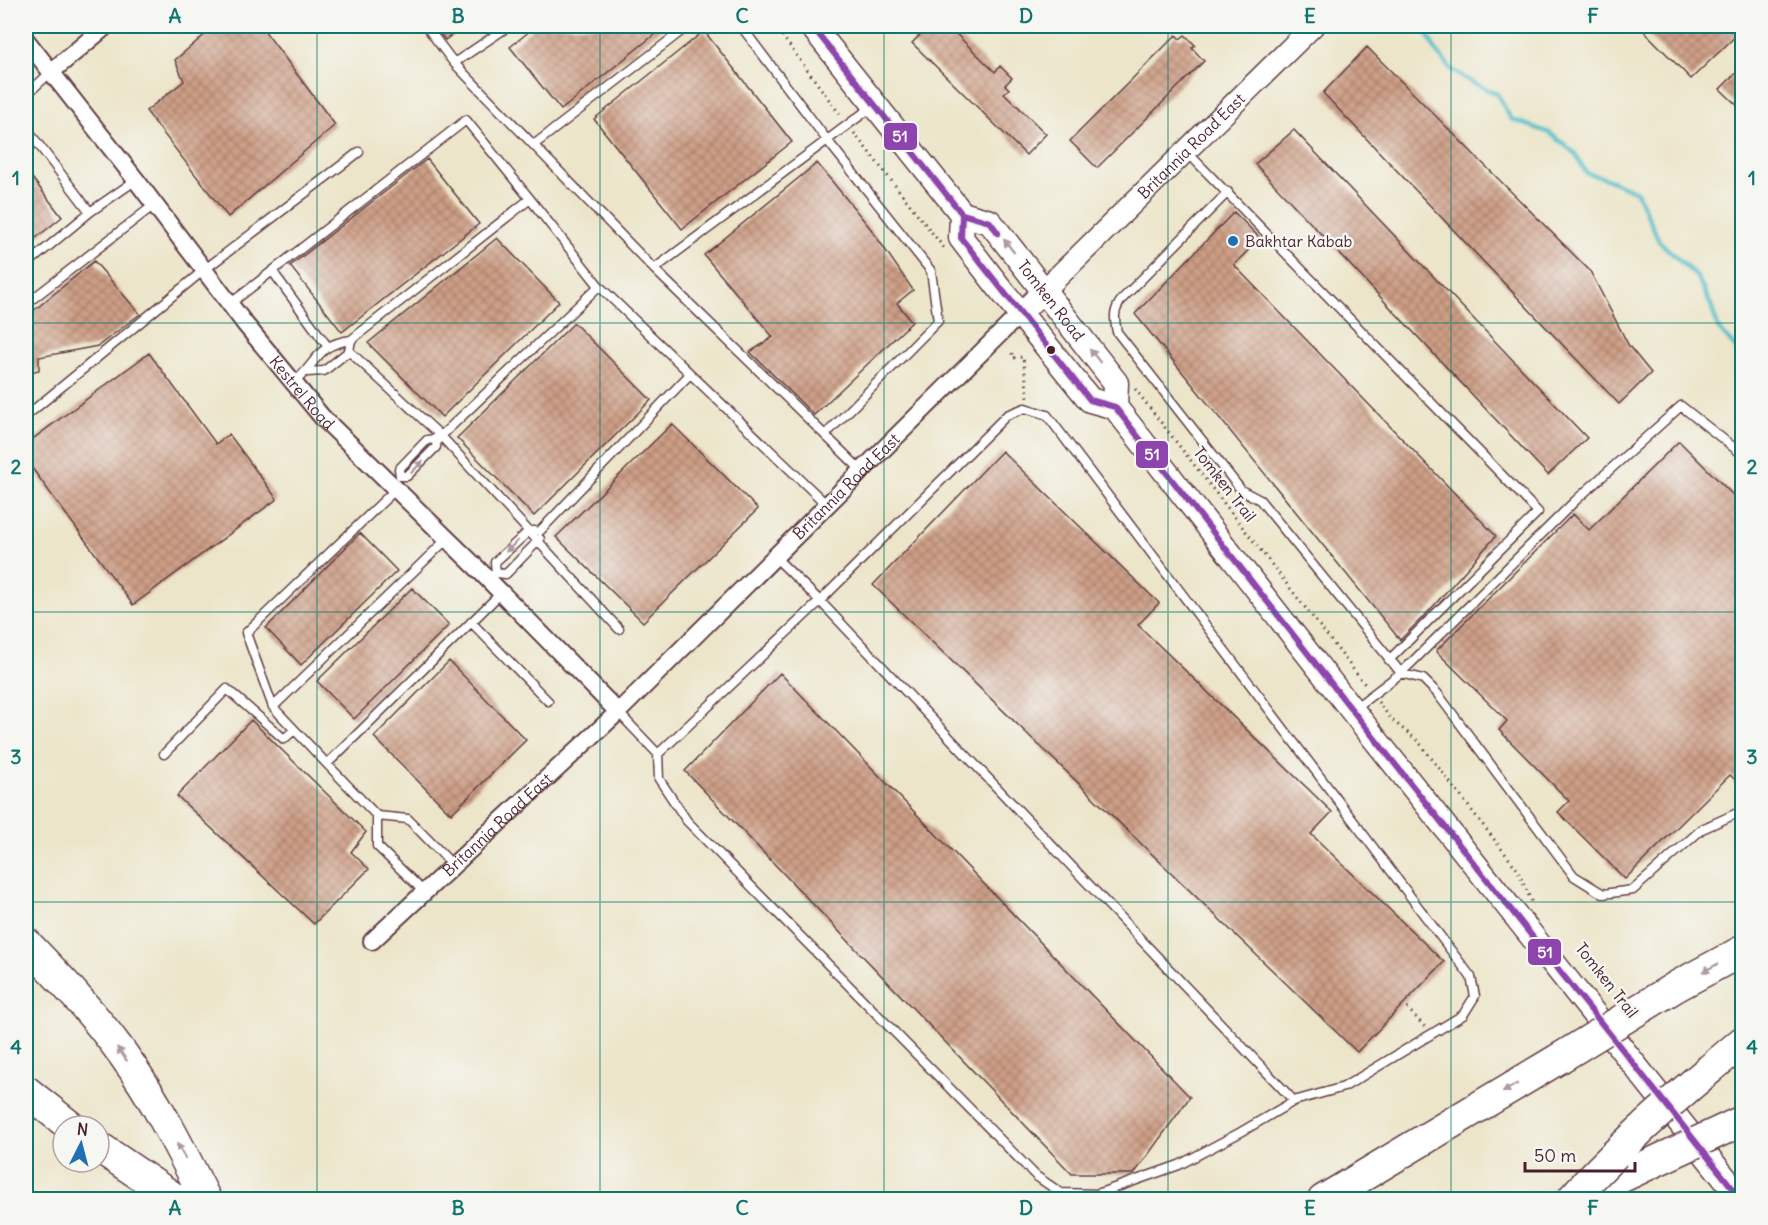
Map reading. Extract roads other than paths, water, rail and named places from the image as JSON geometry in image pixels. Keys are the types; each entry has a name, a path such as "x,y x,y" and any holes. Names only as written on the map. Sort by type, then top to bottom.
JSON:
{"highway":[{"path":"26,944 79,998 123,1054 154,1103 206,1200"},
{"path":"1323,1200 1677,986 1743,951"},
{"path":"1573,1200 1602,1166 1653,1117 1743,1042"},
{"path":"26,1091 55,1114"},
{"path":"1573,1200 1743,1121"},
{"path":"111,1155 177,1200"}],"main road":[{"path":"812,26 962,214"},
{"name":"Tomken Road","path":"962,214 990,222 1045,292 1116,383 1115,407 1090,400 1020,314 961,238 962,214"},
{"path":"1115,407 1352,710 1742,1200"}],"street":[{"path":"51,72 106,26"},
{"name":"Britannia Road East","path":"372,941 618,712 1313,26"},
{"name":"Kestrel Road","path":"26,40 230,304 300,377 322,417 395,483 447,539 492,576 501,593 618,712"}],"lane":[{"path":"426,26 454,63 654,269 862,471"},
{"path":"454,63 509,26"},
{"path":"535,144 688,26"},
{"path":"741,26 827,140 932,271 938,321 825,435"},
{"path":"26,95 51,72"},
{"path":"654,269 875,104"},
{"path":"230,304 466,120 599,286 827,505"},
{"path":"26,128 90,212"},
{"path":"1186,151 1538,512 1389,660"},
{"path":"26,416 204,270 358,152"},
{"path":"26,265 90,212 136,180"},
{"path":"1228,192 1116,307 1114,318 1117,332 1241,490 1260,500 1401,673 1423,679 1437,693 1574,876 1603,894 1634,890 1702,829 1743,811"},
{"path":"300,377 314,358 328,347 335,342 351,340 530,200"},
{"path":"26,304 154,205"},
{"path":"273,272 328,347"},
{"path":"453,865 408,819 377,816 273,707 246,633 395,483 399,469 427,440 439,437 599,286"},
{"path":"300,377 324,371 349,351 351,340"},
{"path":"349,351 439,437 619,629"},
{"path":"540,531 529,531 495,562 492,576 506,574 538,542 540,531 690,374"},
{"path":"1352,710 1401,673 1575,501 1681,406 1743,454"},
{"path":"618,712 658,754 659,780 687,821 1036,1176 1061,1193 1097,1194 1179,1165 1294,1101 1344,1087 1463,1015 1475,996 1471,977 1047,415 1025,408 1007,415 820,601 658,754"},
{"path":"273,707 447,539"},
{"path":"775,556 1294,1101"},
{"path":"327,764 501,593"},
{"path":"471,622 548,701"},
{"path":"164,754 227,689 284,739 294,730"},
{"path":"377,816 377,846 424,892"}],"waterway":[{"path":"1416,26 1427,34 1436,51 1452,70 1497,94 1511,119 1550,133 1575,153 1586,173 1637,192 1659,241 1697,277 1711,305 1718,328 1737,349 1739,363 1737,382 1742,382"}],"place":[{"name":"Bakhtar Kabab","path":"1233,241"}]}
